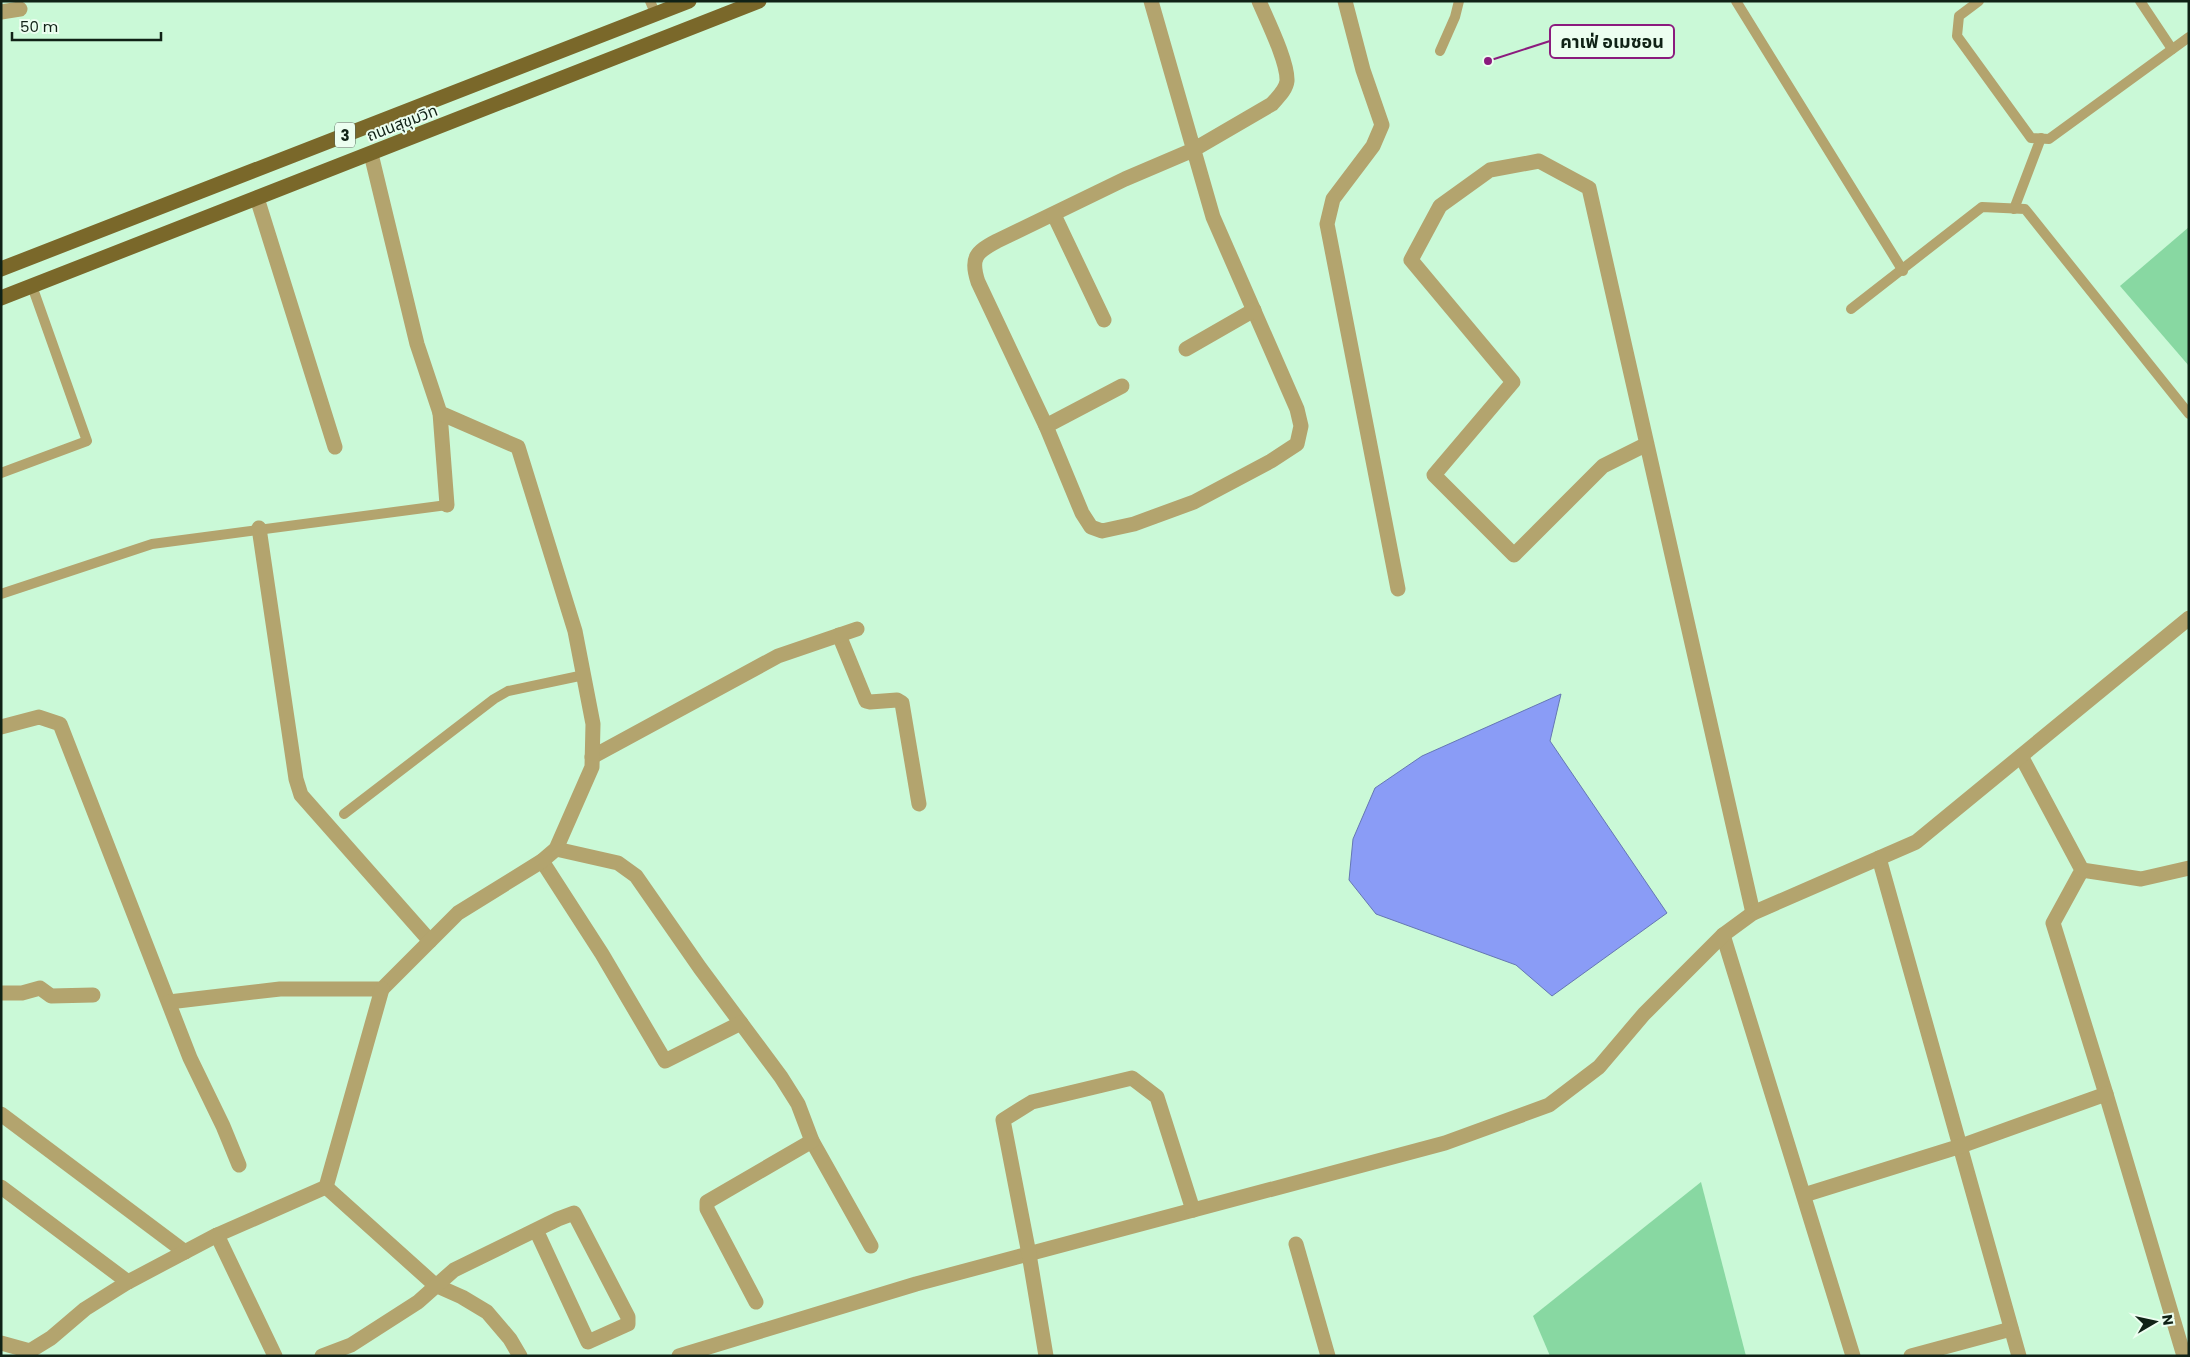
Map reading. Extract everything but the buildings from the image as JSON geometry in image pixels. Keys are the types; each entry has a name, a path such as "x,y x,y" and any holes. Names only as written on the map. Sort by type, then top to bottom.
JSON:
{"main road":[{"name":"ถนนสุขุมวิท","path":"1,269 254,170 653,8 689,1"},
{"name":"ถนนสุขุมวิท","path":"1,298 759,1"},
{"path":"254,170 260,197"}],"street":[{"path":"1151,1 1193,150 1212,217 1297,409 1301,426 1297,444 1271,461 1194,502 1134,524 1102,531 1092,527 1082,513 1046,426 978,282 974,262 983,248 1125,179 1193,150 1272,104 1282,94 1287,81 1284,64 1259,1"},
{"path":"1345,1 1363,70 1382,125 1373,146 1332,199 1327,224 1398,589"},
{"path":"1,12 20,10"},
{"path":"371,154 417,344 440,413 448,505"},
{"path":"1647,444 1603,466 1514,555 1434,475 1513,382 1410,260 1440,206 1490,170 1539,161 1588,188 1647,444 1753,913"},
{"path":"260,197 335,447"},
{"path":"1054,215 1104,320"},
{"path":"1186,349 1254,310"},
{"path":"1046,426 1122,386"},
{"path":"326,1187 382,989 458,913 542,861 556,849 592,768 593,724 575,631 518,447 440,413"},
{"path":"259,528 296,779 301,795 430,941"},
{"path":"679,1356 916,1284 1445,1144 1549,1105 1599,1067 1644,1014 1723,935 1753,913 1916,842 2189,618"},
{"path":"592,757 778,656 857,629"},
{"path":"839,635 866,701 897,700 902,703 919,804"},
{"path":"1,728 39,717 60,724 190,1058 239,1165"},
{"path":"2020,756 2082,870"},
{"path":"556,849 618,863 636,876 700,968 781,1076 798,1104 812,1141 871,1246"},
{"path":"1879,858 2019,1356"},
{"path":"542,861 602,954 665,1061 741,1024"},
{"path":"2082,870 2141,879 2189,868"},
{"path":"2082,870 2052,923 2106,1094 2184,1356"},
{"path":"1723,935 1853,1356"},
{"path":"1,993 22,993 40,988 51,996 92,995"},
{"path":"169,1002 280,989 382,989"},
{"path":"1046,1356 1029,1254 1003,1120 1032,1102 1132,1078 1156,1097 1193,1210"},
{"path":"1804,1195 1961,1146 2106,1094"},
{"path":"1,1114 185,1252"},
{"path":"756,1302 707,1209 707,1202 812,1141"},
{"path":"1,1187 128,1282"},
{"path":"1,1343 30,1351 51,1338 85,1309 128,1282 217,1235 326,1187"},
{"path":"326,1187 435,1285 462,1297 487,1312 510,1339 520,1356"},
{"path":"322,1356 351,1345 418,1302 454,1270 536,1230 569,1214 574,1213 628,1317 628,1324 588,1342 536,1230"},
{"path":"217,1235 275,1356"},
{"path":"1296,1244 1328,1356"},
{"path":"1911,1356 2011,1329"}],"lane":[{"path":"1440,51 1455,16 1459,1"},
{"path":"1736,1 1903,271"},
{"path":"1979,1 1958,16 1957,36 2031,138 2049,139 2189,37"},
{"path":"2140,1 2172,49"},
{"path":"2014,209 2041,138"},
{"path":"1851,309 1903,271 1982,207 2025,209 2189,414"},
{"path":"1,473 87,441 32,286"},
{"path":"1,594 152,544 259,528 448,505"},
{"path":"344,814 508,691 584,675"}],"green space":[{"path":"2189,227 2189,366 2120,286"},
{"path":"1701,1182 1746,1356 1550,1356 1533,1316"}],"water":[{"path":"1561,694 1550,741 1667,913 1552,996 1516,965 1376,914 1349,880 1353,839 1375,788 1422,756"}],"place":[{"name":"คาเฟ่ อเมซอน","path":"1488,61"}]}
